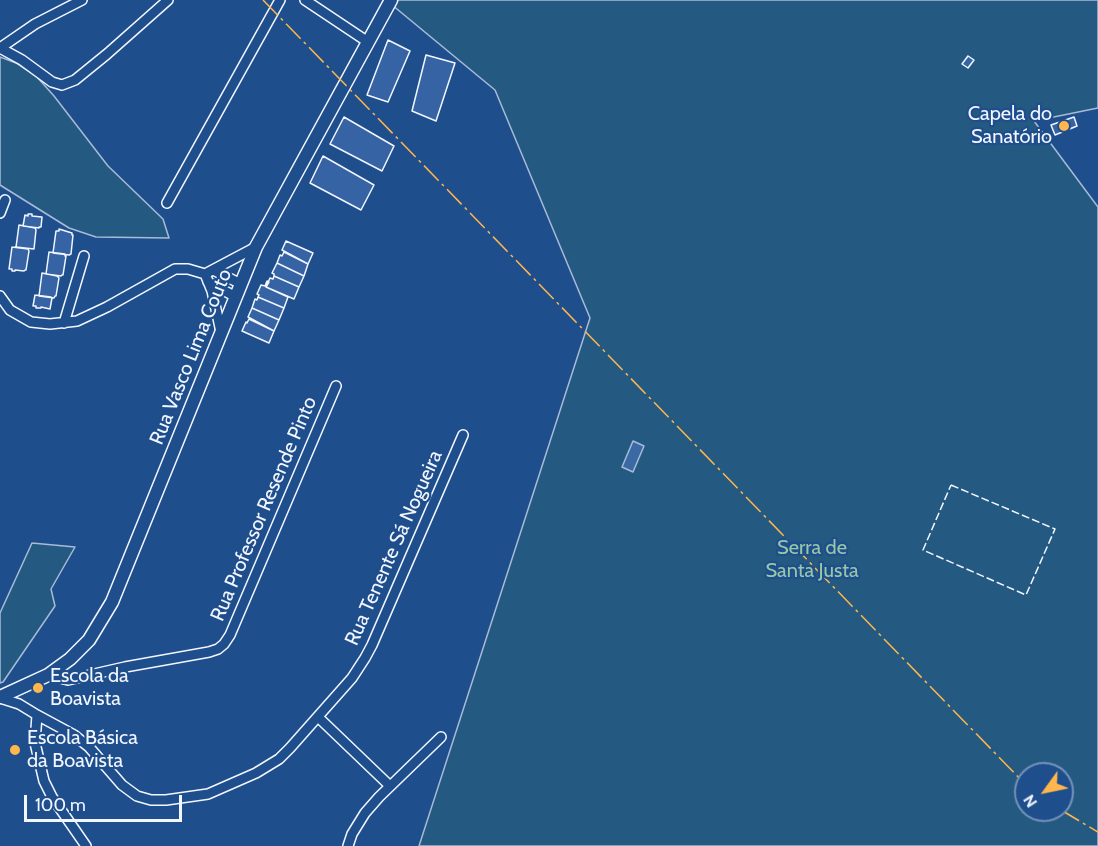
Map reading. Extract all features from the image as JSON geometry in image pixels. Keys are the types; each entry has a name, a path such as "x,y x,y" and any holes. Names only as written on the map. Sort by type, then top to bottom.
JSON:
{"street":[{"path":"82,0 35,24 0,48 22,60 52,82 62,85 75,80 168,0"},
{"path":"167,203 280,0"},
{"path":"305,0 368,42"},
{"name":"Rua Vasco Lima Couto","path":"0,698 48,675 70,659 90,640 112,602 256,247 391,0"},
{"path":"0,213 5,200"},
{"path":"208,275 256,247"},
{"path":"64,323 84,256"},
{"path":"0,296 10,310 31,322 50,324 77,321 175,269 188,268 241,284"},
{"path":"208,275 236,297"},
{"path":"208,275 221,333"},
{"name":"Rua Professor Resende Pinto","path":"48,675 68,680 83,675 209,652 224,644 230,635 336,386"},
{"name":"Rua Tenente Sá Nogueira","path":"0,698 19,704 74,735 89,747 122,785 137,796 151,800 166,800 208,794 256,773 279,759 352,678 372,645 463,435"},
{"path":"70,659 76,672 83,675"},
{"path":"37,715 35,743 44,781 52,797 86,846"},
{"path":"318,717 390,786"},
{"path":"348,846 352,834 365,813 441,737"}],"green space":[{"name":"Serra de Santa Justa","path":"386,0 1098,0 1098,108 1034,121 1098,207 1098,846 419,846 590,318 495,90"},
{"path":"0,57 16,63 37,77 108,166 163,219 169,238 96,237 69,228 0,185"},
{"path":"32,543 75,547 51,589 55,606 3,682 0,683 0,613"}],"shaded area":[{"path":"633,441 644,446 633,472 622,467"}],"building":[{"path":"388,40 410,51 388,102 367,95"},
{"path":"426,55 455,63 436,121 412,111"},
{"path":"968,56 974,60 968,68 962,64"},
{"path":"344,117 394,146 382,171 330,144"},
{"name":"Capela do Sanatório","path":"1074,117 1077,126 1055,135 1051,125"},
{"path":"323,156 374,185 361,210 310,183"},
{"path":"28,214 42,217 41,227 23,226 25,215 28,216"},
{"path":"19,225 35,228 34,249 16,247"},
{"path":"59,229 73,235 69,255 53,253 56,231"},
{"path":"286,241 313,253 308,264 282,250"},
{"path":"12,247 28,249 26,270 12,271 9,269"},
{"path":"49,252 65,254 63,275 46,274"},
{"path":"284,252 308,264 304,276 277,263"},
{"path":"277,263 304,276 299,287 274,276 272,273"},
{"path":"42,273 59,278 54,298 39,296"},
{"path":"274,276 299,287 294,299 266,287 270,278 273,279"},
{"path":"267,281 269,282 266,287 288,297 284,308 258,297 261,285 265,286"},
{"path":"35,295 51,297 50,309 33,306"},
{"path":"258,297 284,308 279,320 252,308"},
{"path":"252,308 279,320 274,331 248,317"},
{"path":"249,319 274,331 269,343 242,331"}],"fence":[{"path":"951,485 1055,529 1026,595 923,550 951,485"}],"power":[{"path":"263,0 1014,773"},
{"path":"1074,818 1098,832"}],"place":[{"name":"Capela do Sanatório","path":"1064,126"},
{"name":"Escola da Boavista","path":"38,688"},
{"name":"Escola Básica da Boavista","path":"15,750"}]}
